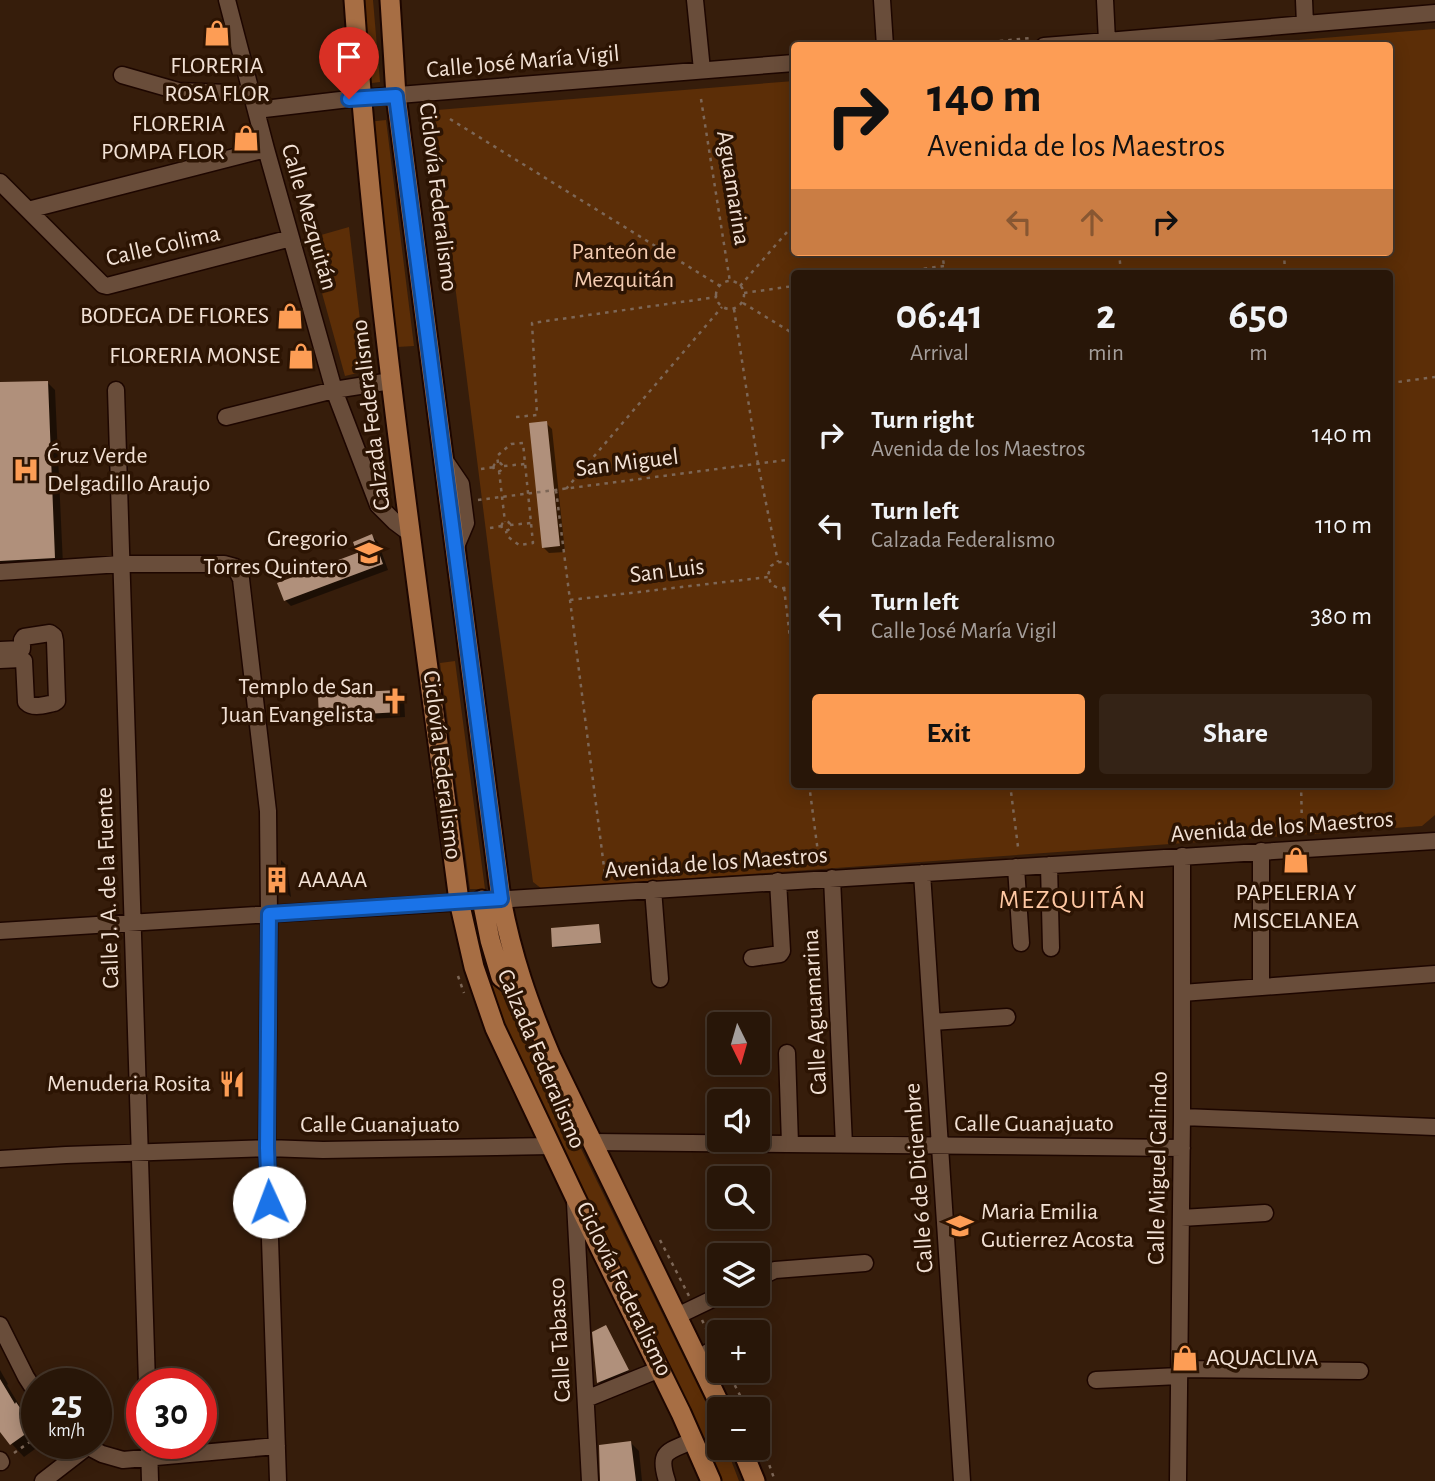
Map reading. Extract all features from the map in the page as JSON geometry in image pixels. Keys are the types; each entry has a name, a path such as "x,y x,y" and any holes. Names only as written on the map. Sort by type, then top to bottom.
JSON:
{"main road":[{"name":"Calzada Federalismo","path":"354,0 361,98 391,381 459,901 474,967 495,1028 694,1440 711,1481"},
{"name":"Calzada Federalismo","path":"390,0 396,96 455,548 491,899 509,940 526,996 551,1057 592,1142 686,1312 699,1361 716,1397"},
{"path":"746,1460 755,1481"}],"street":[{"name":"Calle Mezquitán","path":"227,0 334,390 378,505 411,534"},
{"path":"695,0 702,70"},
{"path":"882,0 885,42"},
{"path":"1105,0 1107,41"},
{"path":"1304,0 1305,24"},
{"path":"1094,42 1435,13"},
{"name":"Calle José María Vigil","path":"122,75 178,91 254,102 396,96 791,62"},
{"path":"28,210 266,149"},
{"name":"Calle Colima","path":"0,182 99,282 107,286 291,238"},
{"path":"226,417 334,390 391,381"},
{"name":"Calle J. A. de la Fuente","path":"116,390 147,1368"},
{"path":"444,459 461,484 466,523 455,548"},
{"path":"0,572 121,564 224,564 235,567 241,579 268,811 267,1148 278,1481"},
{"path":"0,650 22,649 24,637 50,633 54,636 57,701 43,705 28,704 24,661 0,660"},
{"name":"Avenida de los Maestros","path":"0,931 1435,841"},
{"path":"1261,851 1261,987"},
{"name":"Calle Miguel Galindo","path":"1178,1481 1182,856"},
{"path":"1049,864 1051,948"},
{"path":"1016,867 1021,943"},
{"name":"Calle 6 de Diciembre","path":"922,873 962,1481"},
{"name":"Calle Aguamarina","path":"832,878 844,1145"},
{"path":"752,958 780,954 782,951 778,881"},
{"path":"653,889 660,979"},
{"path":"1182,993 1435,974"},
{"path":"932,1022 1007,1017"},
{"path":"787,1053 790,1144"},
{"path":"1182,1116 1435,1127"},
{"name":"Calle Guanajuato","path":"592,1142 1182,1148"},
{"name":"Calle Guanajuato","path":"0,1159 267,1148 323,1150 551,1146"},
{"name":"Calle Tabasco","path":"575,1197 590,1481"},
{"path":"1181,1218 1265,1213"},
{"path":"770,1272 865,1263"},
{"path":"686,1312 707,1302"},
{"path":"0,1325 22,1368"},
{"path":"699,1361 707,1356"},
{"path":"586,1399 660,1369"},
{"path":"1096,1380 1179,1373 1360,1371"},
{"path":"667,1481 662,1465 663,1458 667,1452 694,1440"},
{"path":"217,1448 276,1446"},
{"path":"43,1481 69,1459"},
{"path":"149,1459 150,1481"}],"path":[{"name":"Aguamarina","path":"701,99 730,282"},
{"path":"450,119 720,286"},
{"path":"740,286 791,227"},
{"path":"943,256 944,270"},
{"path":"913,270 944,266"},
{"path":"730,282 737,283 744,293 742,302 734,309 722,307 717,297 720,286 730,282"},
{"path":"744,293 791,286"},
{"path":"516,417 537,415 532,323 717,297"},
{"path":"742,302 791,332"},
{"path":"565,489 722,307"},
{"path":"734,309 758,464 778,562"},
{"path":"1393,383 1435,377"},
{"path":"502,526 507,536 519,545 533,543 523,443 511,444 497,456 498,463 502,466 525,464"},
{"name":"San Miguel","path":"463,502 791,459"},
{"path":"481,469 494,467 494,464 498,463"},
{"path":"490,528 502,526 505,522 499,471 502,466"},
{"path":"494,467 499,471"},
{"path":"556,490 605,875"},
{"path":"505,522 510,525 531,523"},
{"path":"506,531 510,525"},
{"path":"791,565 778,562 771,566 768,577 775,587 784,588 791,584"},
{"name":"San Luis","path":"570,600 768,577"},
{"path":"784,588 791,646"},
{"path":"810,788 819,860"},
{"path":"1011,788 1018,847"},
{"path":"1301,788 1302,827"},
{"path":"457,969 464,993"},
{"path":"657,1234 686,1312 707,1336"},
{"path":"1,1461 21,1448"},
{"path":"768,1460 775,1481"}],"green space":[{"path":"357,0 373,0 380,82 364,84"},
{"name":"Panteón de Mezquitán","path":"1435,29 1435,815 1422,826 542,889 533,882 493,587 434,118 437,110 791,81 791,256 1393,256 1393,42 1273,42"},
{"path":"386,120 414,346 397,347 367,122"},
{"path":"349,227 366,371 345,376 307,239"},
{"path":"455,661 485,889 470,889 440,663"},
{"path":"484,927 496,976 707,1405 707,1447 506,1031 488,980 475,928"},
{"path":"713,1460 731,1460 739,1481 720,1481"}],"building":[{"name":"Ćruz Verde Delgadillo Araujo","path":"48,381 55,558 0,561 0,382"},
{"path":"547,421 560,546 542,548 529,423"},
{"path":"372,534 383,564 284,601 277,583 357,553 353,542"},
{"path":"399,690 400,712 330,716 330,720 319,721 318,694"},
{"path":"599,924 601,943 552,947 551,928"},
{"path":"606,1325 629,1370 597,1383 592,1332"},
{"path":"0,1379 21,1409 21,1437 10,1445 0,1432"},
{"path":"631,1441 636,1481 600,1481 599,1445"}],"place":[{"name":"FLORERIA ROSA FLOR","path":"217,33"},
{"name":"FLORERIA POMPA FLOR","path":"246,138"},
{"name":"BODEGA DE FLORES","path":"290,316"},
{"name":"FLORERIA MONSE","path":"301,356"},
{"name":"Ćruz Verde Delgadillo Araujo","path":"26,470"},
{"name":"Gregorio Torres Quintero","path":"369,553"},
{"name":"Templo de San Juan Evangelista","path":"395,701"},
{"name":"PAPELERIA Y MISCELANEA","path":"1296,860"},
{"name":"AAAAA","path":"277,880"},
{"name":"Menuderia Rosita","path":"232,1084"},
{"name":"Maria Emilia Gutierrez Acosta","path":"960,1226"},
{"name":"AQUACLIVA","path":"1185,1358"}],"district":[{"name":"MEZQUITÁN","path":"1073,900"}],"route":[{"path":"269,1202 269,914 501,899 396,96 349,99"}]}
